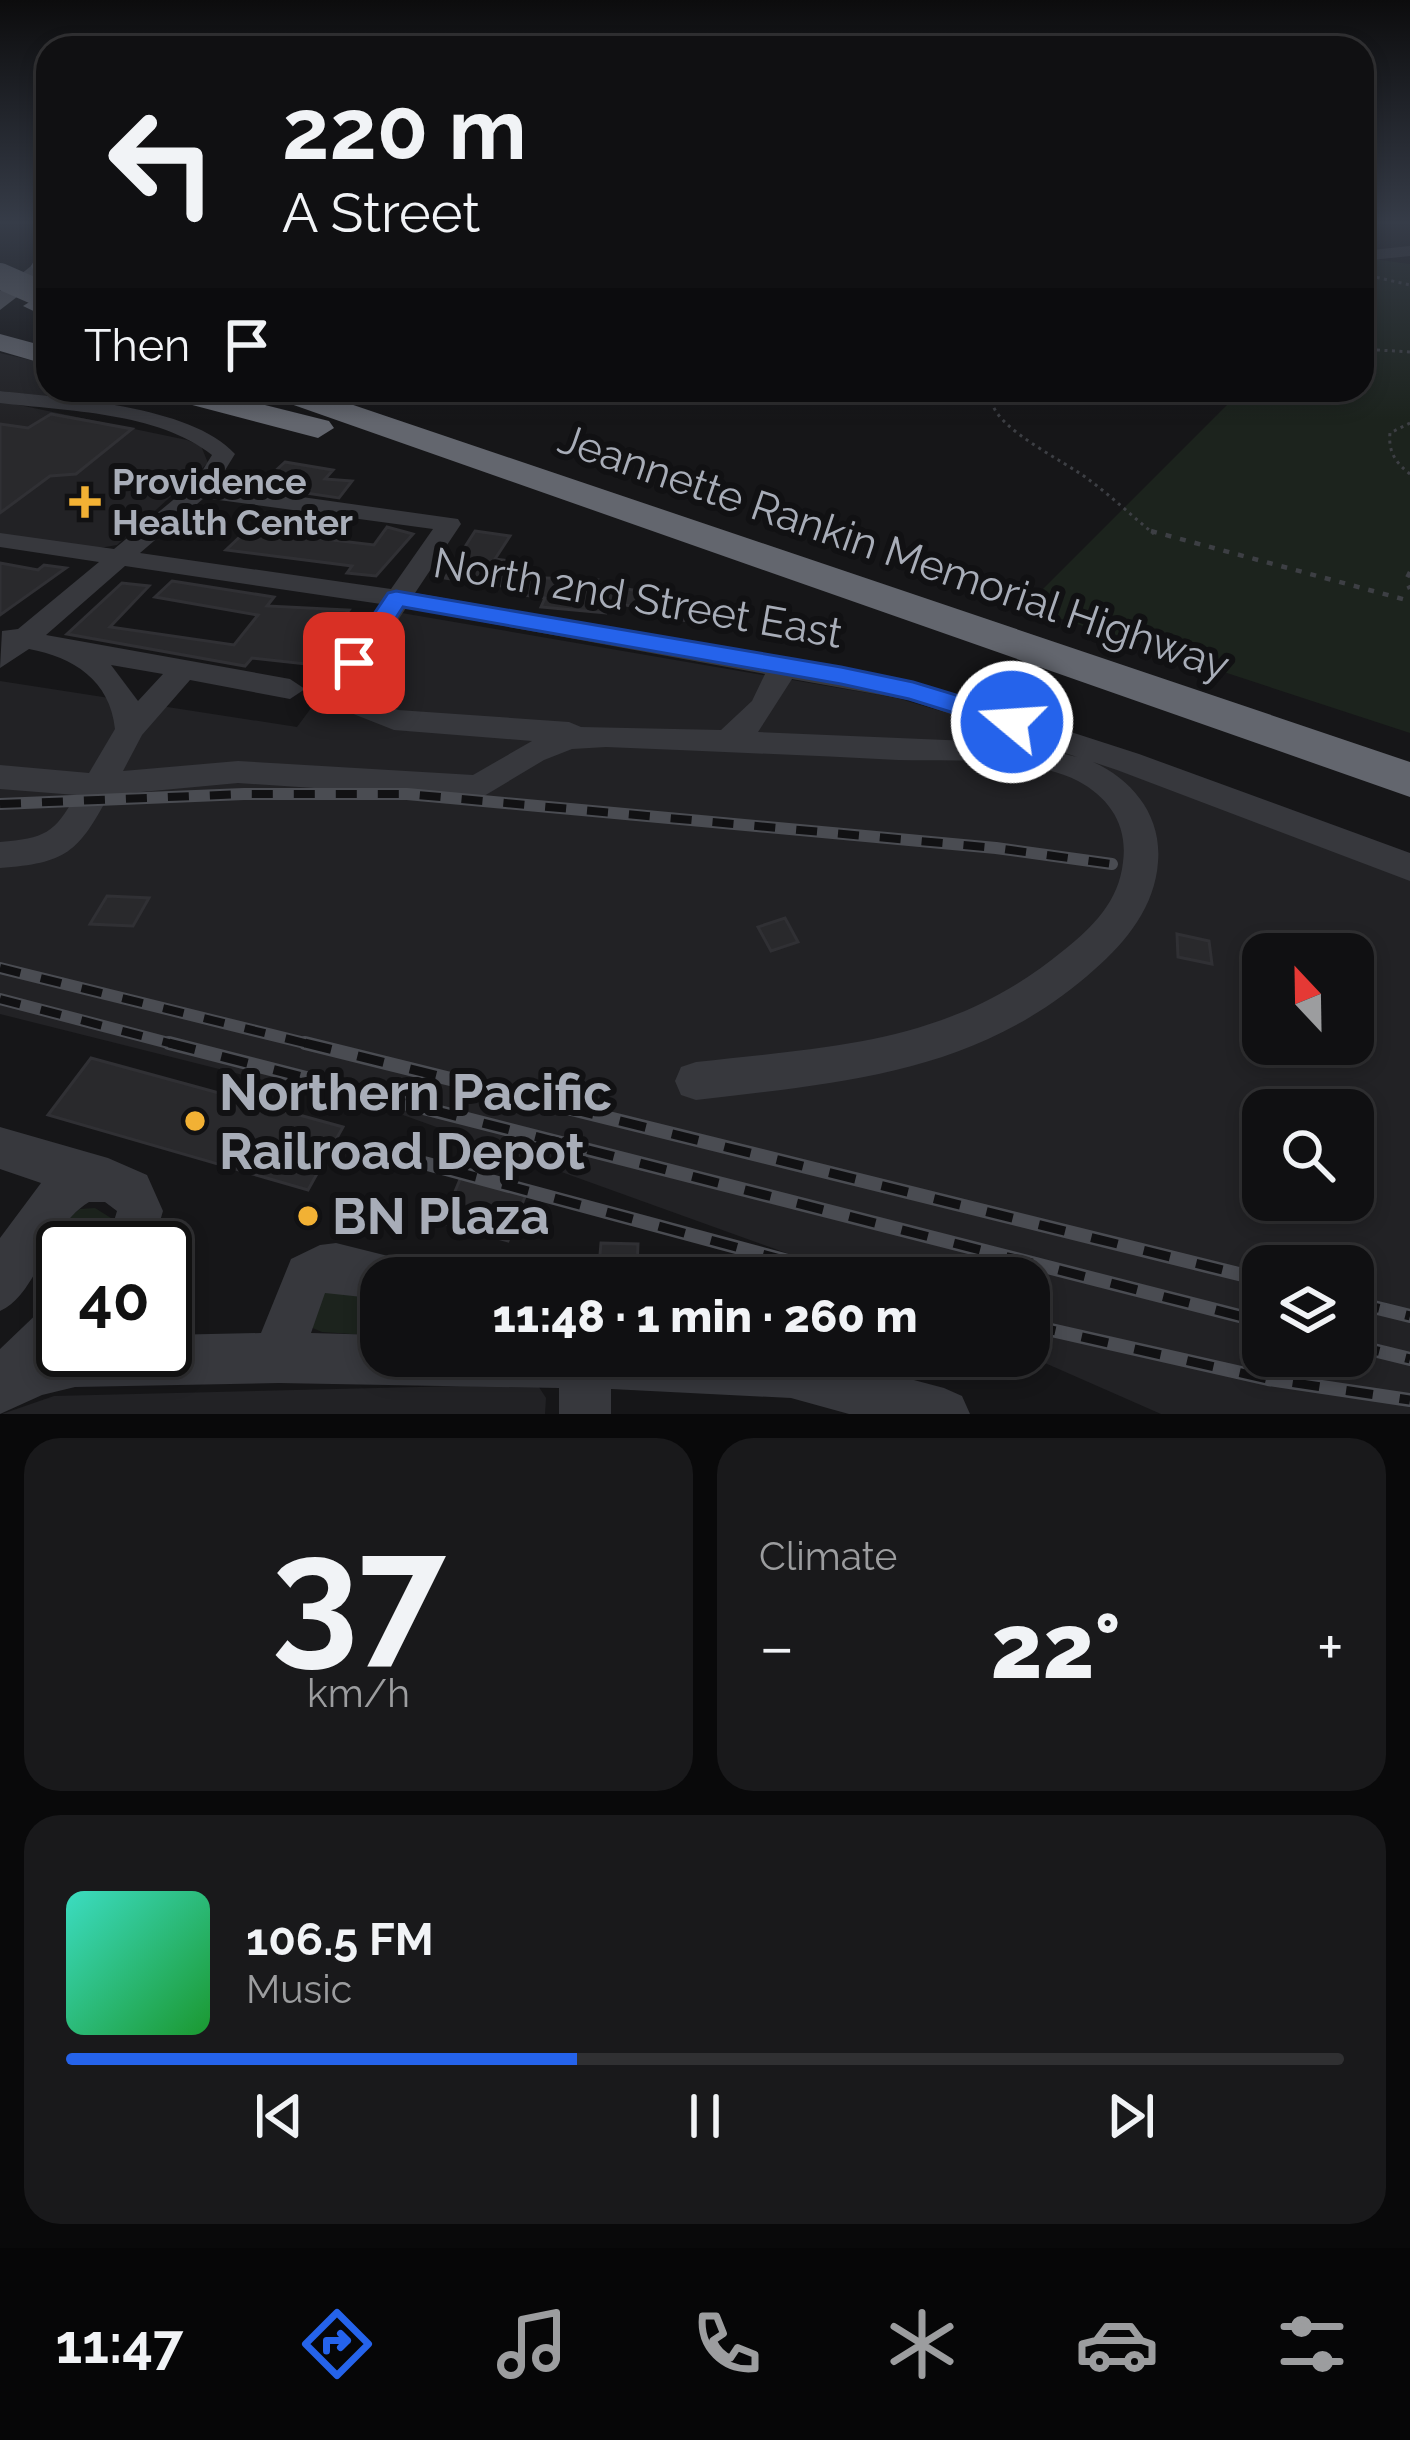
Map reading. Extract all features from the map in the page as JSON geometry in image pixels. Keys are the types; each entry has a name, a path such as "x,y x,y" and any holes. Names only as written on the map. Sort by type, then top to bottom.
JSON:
{"highway":[{"path":"2,291 36,302"},
{"path":"0,343 36,353"},
{"path":"216,402 452,462 782,564"},
{"name":"Jeannette Rankin Memorial Highway","path":"314,402 1410,781"},
{"name":"Jeannette Rankin Memorial Highway","path":"351,402 1410,760"},
{"path":"386,402 554,472"}],"street":[{"path":"3,399 118,414 216,445 224,454 199,490 7,645"},
{"path":"199,490 449,524 333,695 394,720 606,736 1017,754 1070,765 1106,782 1136,814 1144,837 1136,882 1119,921 1008,1012 925,1045 696,1082"},
{"name":"North 2nd Street East","path":"0,540 396,598 782,666 974,708 1410,867"},
{"path":"7,645 69,650 290,689"},
{"path":"69,650 112,682 128,704 130,729"},
{"path":"729,740 758,718 774,693 782,666"},
{"path":"0,855 40,852 81,825 95,785 130,729 182,671"},
{"path":"0,777 95,785 238,772 479,787 533,752 568,739 606,736"},
{"path":"0,1148 125,1186 138,1203 137,1221"},
{"path":"0,1148 28,1165 34,1178 28,1231"},
{"path":"0,1287 28,1231 60,1196 101,1180"},
{"path":"279,1358 299,1290 310,1274 339,1264 360,1270"},
{"path":"0,1388 36,1350"},
{"path":"192,1355 360,1358"},
{"path":"0,1388 36,1371"},
{"path":"585,1414 586,1377"},
{"path":"806,1377 944,1414"}],"path":[{"path":"1374,350 1410,352"},
{"path":"990,402 995,413 1089,480 1155,535 1410,601"},
{"path":"1410,423 1390,433 1388,443 1390,453 1410,474"},
{"path":"1410,572 1406,580 1410,589"}],"shaded area":[{"path":"1374,288 1410,288 1410,733 1025,607 1230,402 1374,402"},
{"path":"0,353 36,361 36,396 0,391"},
{"name":"Providence Health Center","path":"0,401 187,440 201,446 208,463 117,545 94,549 0,534"},
{"path":"384,610 897,698 1035,739 1410,878 1410,1414 1161,1414 1050,1365 1050,1257 798,1257 403,1115 0,1014 0,681 297,727"},
{"path":"95,1208 111,1221 63,1221 80,1209"},
{"path":"312,1292 360,1293 360,1335 322,1332 308,1326"},
{"path":"537,1384 546,1398 545,1414 2,1414 54,1396"}],"building":[{"path":"51,414 132,429 76,474 50,476 0,513 0,424 28,428"},
{"path":"285,462 333,470 325,479 352,481 339,498 259,486"},
{"path":"387,527 413,534 376,576 347,573 352,566 226,550 247,530 374,545"},
{"path":"475,531 510,536 495,559 524,563 508,587 445,578"},
{"path":"0,563 38,570 44,565 66,568 0,615"},
{"path":"520,577 597,580 595,583 707,604 699,623 672,618 675,611 624,605 622,609 609,607 606,613 541,607 545,598 510,593"},
{"path":"172,581 274,597 267,606 349,610 306,664 252,658 245,666 67,634 122,583 149,586 110,627 234,645 258,615 155,597"},
{"path":"107,896 149,898 133,926 90,924"},
{"path":"785,918 798,942 771,951 758,927"},
{"path":"1177,934 1209,941 1212,964 1178,957"},
{"name":"Northern Pacific Railroad Depot","path":"91,1058 343,1127 308,1190 48,1115"},
{"path":"461,1177 526,1194 508,1241 442,1223"},
{"path":"601,1243 638,1244 637,1257 600,1257"}],"railway":[{"path":"0,804 244,794 407,794 996,848 1112,864"},
{"path":"0,968 317,1046"},
{"path":"0,999 180,1046"},
{"path":"169,1043 1242,1317"},
{"path":"305,1043 1242,1275"},
{"path":"398,1156 773,1257"},
{"path":"1374,1307 1410,1316"},
{"path":"1050,1330 1268,1379 1410,1400"},
{"path":"1374,1350 1410,1359"}],"place":[{"name":"Providence Health Center","path":"85,502"},
{"name":"Northern Pacific Railroad Depot","path":"195,1121"},
{"name":"BN Plaza","path":"308,1216"}],"route":[{"path":"354,663 396,598 841,676 913,691 1012,722"}]}
